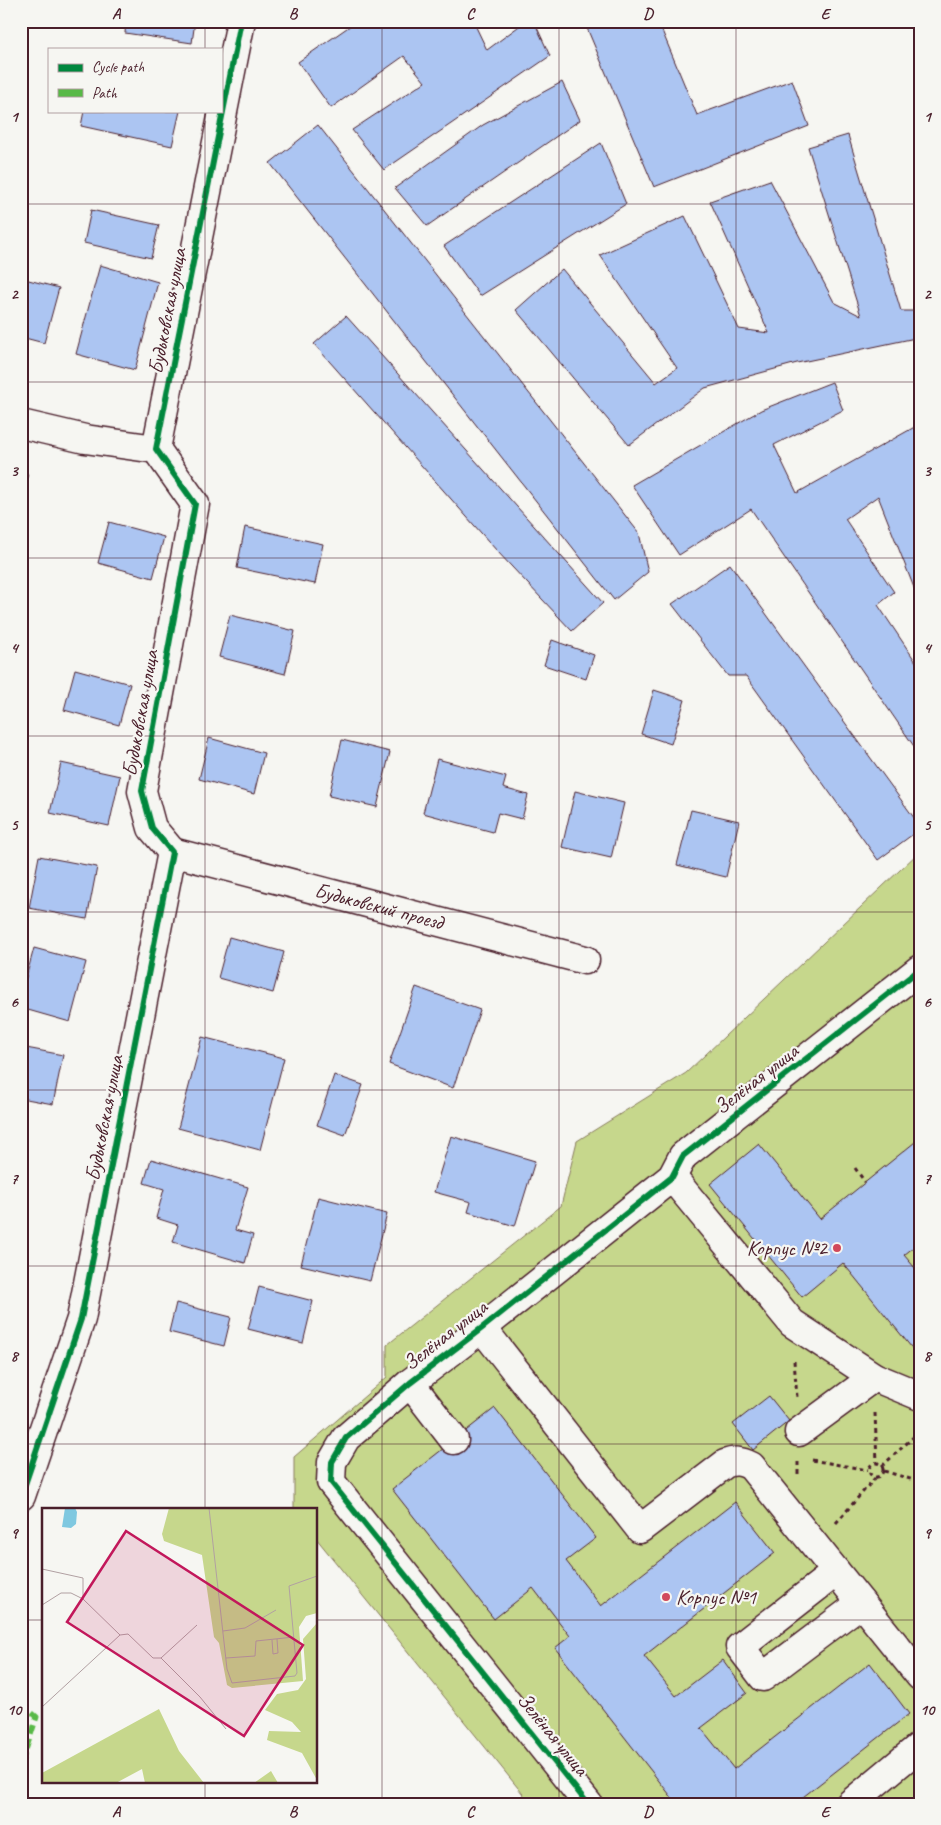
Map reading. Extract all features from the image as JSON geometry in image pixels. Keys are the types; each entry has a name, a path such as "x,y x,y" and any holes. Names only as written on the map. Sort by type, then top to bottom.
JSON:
{"street":[{"name":"Будьковская улица","path":"21,1496 81,1319 172,852 152,828 142,792 195,504 156,449 241,21"},
{"path":"21,424 85,439 156,449"},
{"name":"Будьковский проезд","path":"172,852 585,960"},
{"name":"Зелёная улица","path":"588,1804 331,1482 332,1462 346,1438 410,1383 672,1177 683,1156 920,969"},
{"path":"672,1177 792,1323 874,1378 920,1396"},
{"path":"482,1328 640,1529 725,1464 734,1460 751,1466 920,1676"},
{"path":"799,1432 874,1378"},
{"path":"410,1383 454,1440"},
{"path":"836,1572 740,1647 763,1677 861,1603"},
{"path":"850,1804 920,1746"}],"path":[{"path":"855,1168 865,1182"},
{"path":"874,1378 877,1463"},
{"path":"882,1466 920,1431"},
{"path":"807,1459 868,1470"},
{"path":"868,1470 871,1465 877,1463 882,1466 884,1471"},
{"path":"868,1470 870,1475 875,1478"},
{"path":"815,1546 875,1478 881,1476 884,1471"},
{"path":"884,1471 920,1482"}],"green space":[{"path":"920,851 920,1804 531,1804 318,1540 318,1508 294,1508 294,1457 387,1377 387,1345 561,1206 577,1141 686,1073"}],"building":[{"path":"126,21 195,21 192,43 125,33"},
{"path":"357,21 382,21 388,28 397,21 480,21 475,25 487,50 526,21 534,21 550,56 384,170 352,130 425,82 404,56 331,108 298,62"},
{"path":"584,21 658,21 697,115 792,80 809,126 654,187"},
{"path":"562,82 580,120 427,226 395,188 483,125"},
{"path":"84,112 180,112 172,146 81,126"},
{"path":"318,125 639,533 648,572 614,600 270,163"},
{"path":"848,135 901,311 920,311 920,337 797,363 705,388 629,445 516,310 562,269 656,383 677,368 600,255 685,216 739,329 769,333 710,201 770,180 834,302 861,316 808,147"},
{"path":"601,143 626,204 480,296 444,246"},
{"path":"91,210 159,225 151,258 84,243"},
{"path":"100,265 158,282 135,370 76,354"},
{"path":"21,278 59,288 44,343 21,337"},
{"path":"346,316 603,603 572,631 497,551 314,344"},
{"path":"832,382 843,410 774,445 797,493 920,424 920,603 878,496 845,519 894,592 878,605 920,668 920,755 751,509 679,555 632,485 761,410"},
{"path":"21,473 28,474 21,500"},
{"path":"109,522 164,537 153,578 98,563"},
{"path":"245,527 323,544 315,584 237,568"},
{"path":"730,564 920,826 920,829 878,860 746,676 728,676 672,604"},
{"path":"230,615 295,631 285,674 219,657"},
{"path":"552,640 594,655 586,679 544,665"},
{"path":"75,669 130,684 119,725 64,710"},
{"path":"654,690 685,700 671,744 641,734"},
{"path":"209,738 264,753 254,794 199,779"},
{"path":"342,740 390,752 377,807 329,796"},
{"path":"437,759 506,777 503,788 528,795 522,819 498,813 493,832 423,813"},
{"path":"61,763 120,776 109,826 50,813"},
{"path":"575,791 624,803 611,858 562,847"},
{"path":"691,810 739,821 726,877 677,865"},
{"path":"39,856 97,867 87,919 29,908"},
{"path":"229,937 284,952 273,993 218,978"},
{"path":"34,948 86,962 70,1022 21,1008 21,996"},
{"path":"416,987 480,1010 453,1088 389,1064"},
{"path":"202,1037 284,1058 260,1150 178,1128"},
{"path":"21,1047 63,1055 53,1104 21,1098"},
{"path":"334,1075 363,1085 345,1135 317,1125"},
{"path":"451,1136 535,1161 515,1226 468,1212 471,1202 434,1192"},
{"name":"Корпус №2","path":"920,1138 920,1242 904,1255 920,1274 920,1358 843,1263 802,1297 710,1184 759,1144 820,1219"},
{"path":"151,1159 248,1187 235,1230 253,1235 245,1263 173,1242 178,1225 156,1218 164,1189 144,1183"},
{"path":"318,1197 387,1214 370,1281 301,1265"},
{"path":"259,1287 313,1301 303,1343 248,1329"},
{"path":"176,1303 231,1317 224,1346 169,1332"},
{"path":"769,1396 789,1421 753,1450 733,1424"},
{"name":"Корпус №1","path":"495,1408 596,1538 566,1561 601,1606 735,1502 775,1553 644,1656 676,1696 723,1660 747,1693 701,1728 734,1769 870,1663 909,1714 794,1804 677,1804 555,1648 570,1636 533,1588 494,1619 392,1489"}],"marked path":[{"path":"21,1703 37,1717 21,1765"}],"cycle path":[{"path":"21,1496 81,1319 172,852 152,828 142,791 195,504 156,449 241,21"},
{"path":"588,1804 331,1482 332,1462 346,1438 410,1383 672,1177 683,1156 920,969"}],"place":[{"name":"Корпус №2","path":"837,1248"},
{"name":"Корпус №1","path":"666,1597"}]}
